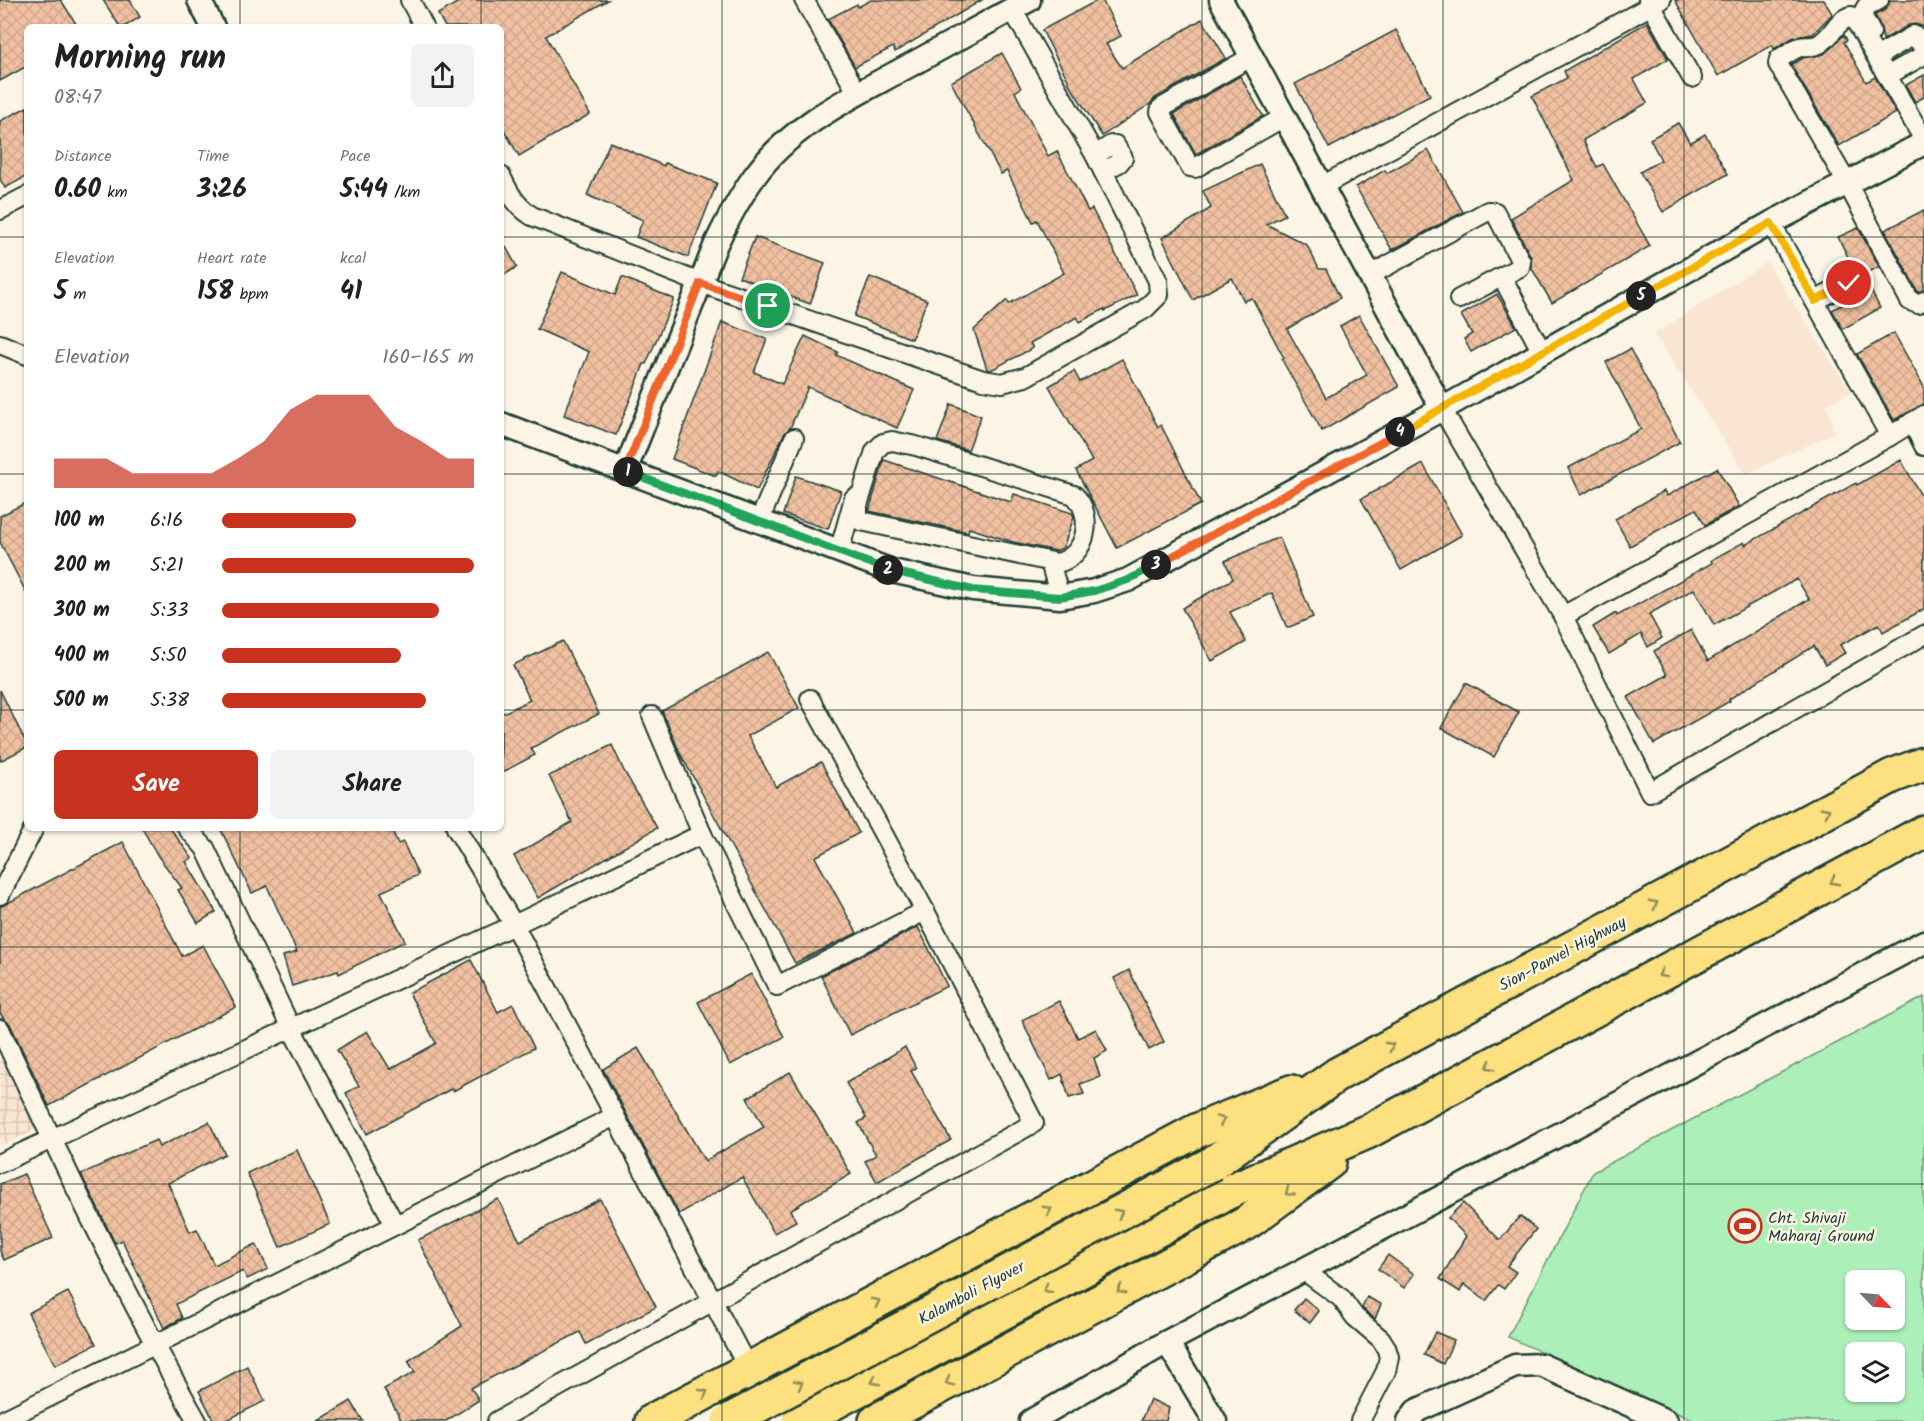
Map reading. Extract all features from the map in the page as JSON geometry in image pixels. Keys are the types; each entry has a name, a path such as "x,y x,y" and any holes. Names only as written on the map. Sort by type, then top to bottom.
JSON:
{"highway":[{"path":"1892,776 1924,750"},
{"name":"Sion-Panvel Highway","path":"1213,1163 1338,1074 1892,776 1924,764"},
{"path":"876,1421 1245,1224 1369,1131 1923,833"},
{"path":"652,1421 1196,1131 1338,1074"},
{"name":"Kalamboli Flyover","path":"799,1421 1228,1192 1369,1131"},
{"name":"Kalamboli Flyover","path":"729,1421 1213,1163"}],"main road":[{"path":"749,1370 777,1421"}],"street":[{"path":"199,0 211,24"},
{"path":"410,0 422,24"},
{"path":"804,0 858,94"},
{"path":"1221,0 1442,409 1563,616 1650,792 1924,635"},
{"path":"1879,0 1866,7 1862,15 1922,119"},
{"path":"1322,186 1653,2 1692,78"},
{"path":"504,182 521,209 532,216 700,283 983,380 1002,383 1025,377 1144,309 1159,295 1158,281 1021,5 805,125 755,176 733,209 716,244 700,283 625,471"},
{"path":"504,425 892,571 973,590 1060,597 1094,591 1128,580 1442,409 1771,223 1847,183 1924,141 1851,16 1843,18 1828,38 1818,45 1801,46 1779,59 1778,64 1847,183 1911,301 1918,304 1924,301"},
{"path":"1883,53 1914,36 1917,37 1924,50"},
{"path":"1894,72 1924,55"},
{"path":"1251,57 1161,108 1160,112 1190,167 1195,168 1284,117"},
{"path":"0,210 24,198"},
{"path":"1371,275 1488,211 1495,212 1521,262 1520,267 1459,299"},
{"path":"1771,223 1890,436"},
{"path":"1502,277 1542,352"},
{"path":"1815,301 1849,283"},
{"path":"0,344 24,354"},
{"path":"1563,616 1890,436 1918,418 1924,446"},
{"path":"759,522 794,438"},
{"path":"892,441 916,446 1074,495 1084,514 1086,531 1082,544 1071,558 1057,563 1050,562 861,521 858,515 858,505 875,450 883,443 892,441"},
{"path":"839,552 857,484"},
{"path":"1050,562 1060,597"},
{"path":"497,1421 1034,1123 925,910 810,699"},
{"path":"652,716 702,834 777,986 925,910"},
{"path":"0,895 32,831"},
{"path":"190,831 205,848 291,1028 395,1225"},
{"path":"458,831 514,925 749,1370"},
{"path":"0,1163 514,925 702,834"},
{"path":"1031,1421 1167,1342 1924,942"},
{"path":"0,1029 51,1138 154,1345 197,1421"},
{"path":"1,1421 615,1116"},
{"path":"1303,1270 1341,1298 1355,1317 1381,1339 1386,1347 1389,1357 1386,1371 1360,1421"},
{"path":"1167,1342 1215,1421"},
{"path":"1408,1421 1416,1411 1515,1366 1541,1365 1666,1421"}],"shaded area":[{"path":"1767,262 1851,392 1827,404 1834,433 1746,474 1654,334"},
{"path":"0,1050 36,1130 0,1146"}],"green space":[{"name":"Cht. Shivaji Maharaj Ground","path":"1924,997 1924,1421 1695,1421 1508,1337 1593,1172"}],"building":[{"path":"0,0 61,0 76,24 24,24 24,68 0,81"},
{"path":"103,0 130,0 140,17 129,24 118,24"},
{"path":"462,0 608,0 546,36 590,114 519,156 504,130 504,24 443,24 438,14"},
{"path":"871,0 982,0 895,52 893,47 855,67 828,19 857,4 858,7"},
{"path":"1102,0 1121,36 1106,44 1122,68 1202,19 1226,58 1155,98 1150,104 1102,136 1068,82 1042,30"},
{"path":"1675,0 1824,0 1832,14 1813,34 1794,37 1774,49 1772,45 1718,76"},
{"path":"1891,0 1924,0 1924,27 1909,25 1883,40 1881,27 1875,15 1885,10"},
{"path":"1647,22 1668,59 1634,79 1647,103 1583,140 1597,167 1603,164 1650,246 1552,303 1531,267 1531,257 1511,218 1574,180 1532,96 1567,78 1564,71"},
{"path":"1396,30 1430,95 1329,148 1295,84"},
{"path":"1844,35 1847,40 1844,42 1866,82 1875,77 1896,113 1839,146 1791,65 1803,58 1824,54"},
{"path":"1002,53 1021,88 1015,92 1048,156 1057,151 1088,211 1092,209 1137,295 1080,322 1077,317 1030,343 1033,348 991,370 987,369 974,330 1007,300 1009,304 1064,273 1037,220 1033,222 1007,171 1001,174 951,82"},
{"path":"1924,75 1924,97 1915,102 1906,85"},
{"path":"1240,76 1263,116 1196,154 1174,114"},
{"path":"24,109 24,178 5,188 0,179 0,121"},
{"path":"1678,123 1690,143 1705,134 1728,174 1663,212 1640,172 1661,160 1650,139"},
{"path":"610,142 664,166 665,163 717,183 688,257 636,237 643,220 587,195"},
{"path":"1428,150 1463,212 1392,250 1356,187 1385,170 1387,173"},
{"path":"1260,164 1285,215 1266,224 1307,245 1319,269 1326,269 1340,298 1287,329 1326,398 1367,375 1340,326 1359,315 1399,387 1322,431 1282,360 1284,358 1252,298 1244,301 1232,278 1193,300 1162,238 1211,208 1203,191"},
{"path":"1924,210 1924,290 1918,292 1885,230"},
{"path":"1858,228 1879,267 1858,277 1838,237"},
{"path":"755,237 825,263 810,304 739,277"},
{"path":"504,243 517,267 504,275"},
{"path":"562,272 615,295 622,277 674,299 646,364 644,364 616,435 564,415 589,352 537,329"},
{"path":"870,277 927,300 912,339 854,316"},
{"path":"1870,289 1880,308 1843,329 1832,310"},
{"path":"1497,294 1516,327 1471,352 1464,339 1472,334 1461,315"},
{"path":"722,322 767,339 754,372 782,384 805,336 838,352 836,355 914,390 897,428 808,387 790,428 784,434 757,490 718,471 716,476 672,459"},
{"path":"1894,333 1924,387 1924,404 1894,420 1857,354"},
{"path":"1630,349 1680,442 1581,495 1568,468 1641,429 1606,362"},
{"path":"1122,359 1158,427 1161,425 1201,504 1117,548 1076,470 1092,461 1049,386 1074,371 1080,382"},
{"path":"951,404 981,416 968,450 937,441"},
{"path":"884,460 1011,502 1014,494 1072,513 1074,517 1063,548 1056,551 1013,542 969,528 968,532 869,511"},
{"path":"1901,460 1924,501 1924,609 1883,632 1879,624 1840,645 1845,653 1825,665 1814,646 1729,699 1730,701 1654,744 1628,697 1667,675 1654,651 1691,630 1708,661 1809,599 1797,579 1714,625 1694,589 1649,614 1662,638 1648,647 1641,634 1609,654 1593,627 1712,563 1711,560 1744,542 1745,545"},
{"path":"1423,464 1462,535 1401,570 1361,499"},
{"path":"1717,468 1739,506 1705,525 1696,509 1630,546 1615,519 1664,491 1667,496"},
{"path":"796,476 841,491 828,529 783,514"},
{"path":"24,504 24,588 0,542 0,516"},
{"path":"1279,537 1313,617 1287,628 1272,593 1230,612 1246,642 1212,661 1182,608 1233,579 1225,561"},
{"path":"563,641 599,714 531,748 535,755 504,771 504,713 530,700 513,665"},
{"path":"768,652 799,708 748,736 776,787 821,762 859,833 815,857 857,933 795,963 681,755 662,711"},
{"path":"1466,683 1519,712 1494,757 1441,728"},
{"path":"0,690 24,739 24,749 0,761"},
{"path":"612,745 624,771 657,828 538,898 514,856 572,822 549,776"},
{"path":"144,831 172,831 192,858 186,862 216,912 198,923 178,890 182,888 158,856"},
{"path":"221,831 392,831 398,844 403,842 418,875 381,892 405,941 339,974 338,971 292,986 283,956 297,952 267,886 252,893"},
{"path":"123,842 182,956 203,945 236,1007 49,1106 10,1024 0,1013 0,907"},
{"path":"918,927 947,986 850,1035 821,976"},
{"path":"471,960 498,1012 513,1004 534,1048 367,1134 346,1093 359,1086 337,1050 367,1031 390,1069 436,1043 409,993"},
{"path":"1129,970 1164,1042 1149,1050 1114,978"},
{"path":"751,974 784,1037 730,1065 698,1002"},
{"path":"1059,1001 1078,1038 1096,1029 1107,1051 1094,1058 1100,1077 1080,1084 1084,1094 1069,1098 1062,1074 1051,1080 1022,1020"},
{"path":"905,1047 916,1068 911,1071 951,1140 877,1182 865,1161 876,1155 858,1123 866,1118 846,1083"},
{"path":"638,1048 705,1161 764,1127 747,1098 790,1072 851,1174 790,1210 796,1221 774,1233 742,1177 679,1214 603,1069"},
{"path":"209,1122 225,1154 168,1183 190,1232 197,1229 214,1265 256,1244 268,1269 247,1279 243,1271 176,1304 182,1318 164,1328 122,1240 115,1243 81,1174 156,1140 159,1147"},
{"path":"297,1150 330,1224 280,1247 247,1173"},
{"path":"24,1174 53,1238 4,1260 0,1251 0,1184"},
{"path":"498,1199 520,1241 600,1199 656,1307 586,1344 580,1332 471,1388 479,1400 446,1421 402,1421 384,1389 415,1372 408,1361 462,1326 418,1240"},
{"path":"1463,1203 1500,1240 1520,1216 1536,1229 1507,1266 1516,1272 1504,1289 1498,1285 1486,1301 1464,1284 1460,1292 1440,1279 1466,1236 1448,1218"},
{"path":"1388,1255 1414,1274 1404,1288 1378,1269"},
{"path":"68,1292 96,1344 55,1365 28,1313"},
{"path":"1367,1297 1381,1304 1375,1319 1362,1308"},
{"path":"1304,1298 1319,1311 1310,1323 1294,1310"},
{"path":"1435,1332 1454,1340 1443,1364 1424,1355"},
{"path":"247,1366 265,1401 225,1421 214,1421 199,1391"},
{"path":"1150,1399 1169,1408 1166,1421 1141,1421"},
{"path":"351,1401 363,1421 318,1421"}],"place":[{"name":"Cht. Shivaji Maharaj Ground","path":"1745,1226"}],"route":[{"path":"768,306 700,283 625,471 892,571 973,590 1060,597 1094,591 1128,580 1442,409 1771,223 1815,301 1849,283"}]}
